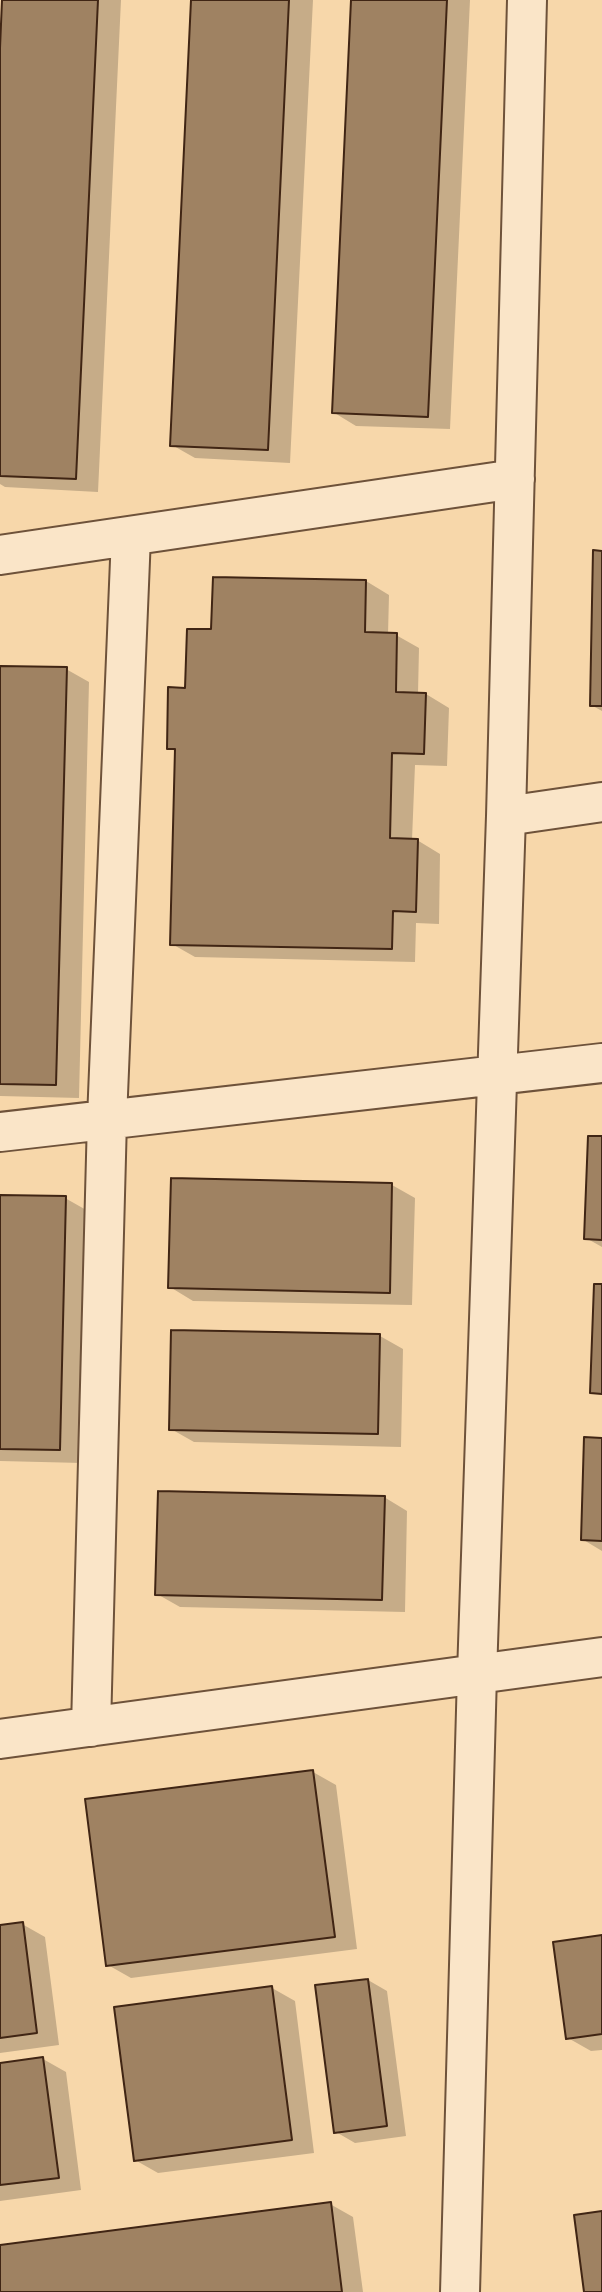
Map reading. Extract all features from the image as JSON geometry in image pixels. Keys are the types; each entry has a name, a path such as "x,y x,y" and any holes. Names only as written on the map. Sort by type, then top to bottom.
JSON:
{"street":[{"path":"460,2292 477,1674 506,816 527,0"},
{"path":"0,555 515,479"},
{"path":"91,1727 107,1119 131,536"},
{"path":"506,816 602,802"},
{"path":"0,1132 602,1063"},
{"path":"0,1739 602,1657"}],"building":[{"path":"2,0 98,0 76,479 0,476"},
{"path":"191,0 289,0 268,450 170,446"},
{"path":"351,0 447,0 428,417 332,413"},
{"path":"593,550 602,551 602,706 590,706"},
{"path":"213,577 366,580 365,632 397,633 396,692 426,693 424,754 392,753 390,838 418,839 416,912 393,911 392,949 170,945 175,749 167,749 168,687 185,688 187,629 211,629"},
{"path":"0,666 67,667 56,1085 0,1084"},
{"path":"588,1136 602,1136 602,1240 584,1239"},
{"path":"171,1178 392,1183 390,1293 168,1288"},
{"path":"0,1195 66,1196 60,1450 0,1449"},
{"path":"594,1284 602,1284 602,1394 590,1393"},
{"path":"171,1330 380,1334 378,1434 169,1430"},
{"path":"584,1437 602,1438 602,1541 581,1540"},
{"path":"158,1491 385,1496 382,1600 155,1595"},
{"path":"313,1770 335,1937 106,1966 85,1799"},
{"path":"23,1922 37,2033 0,2038 0,1925"},
{"path":"602,1935 602,2034 566,2039 553,1942"},
{"path":"368,1979 387,2126 334,2133 315,1985"},
{"path":"272,1986 292,2140 134,2161 114,2007"},
{"path":"43,2057 59,2178 0,2185 0,2063"},
{"path":"331,2202 342,2292 0,2292 0,2245"},
{"path":"602,2211 602,2292 584,2292 574,2215"}]}
